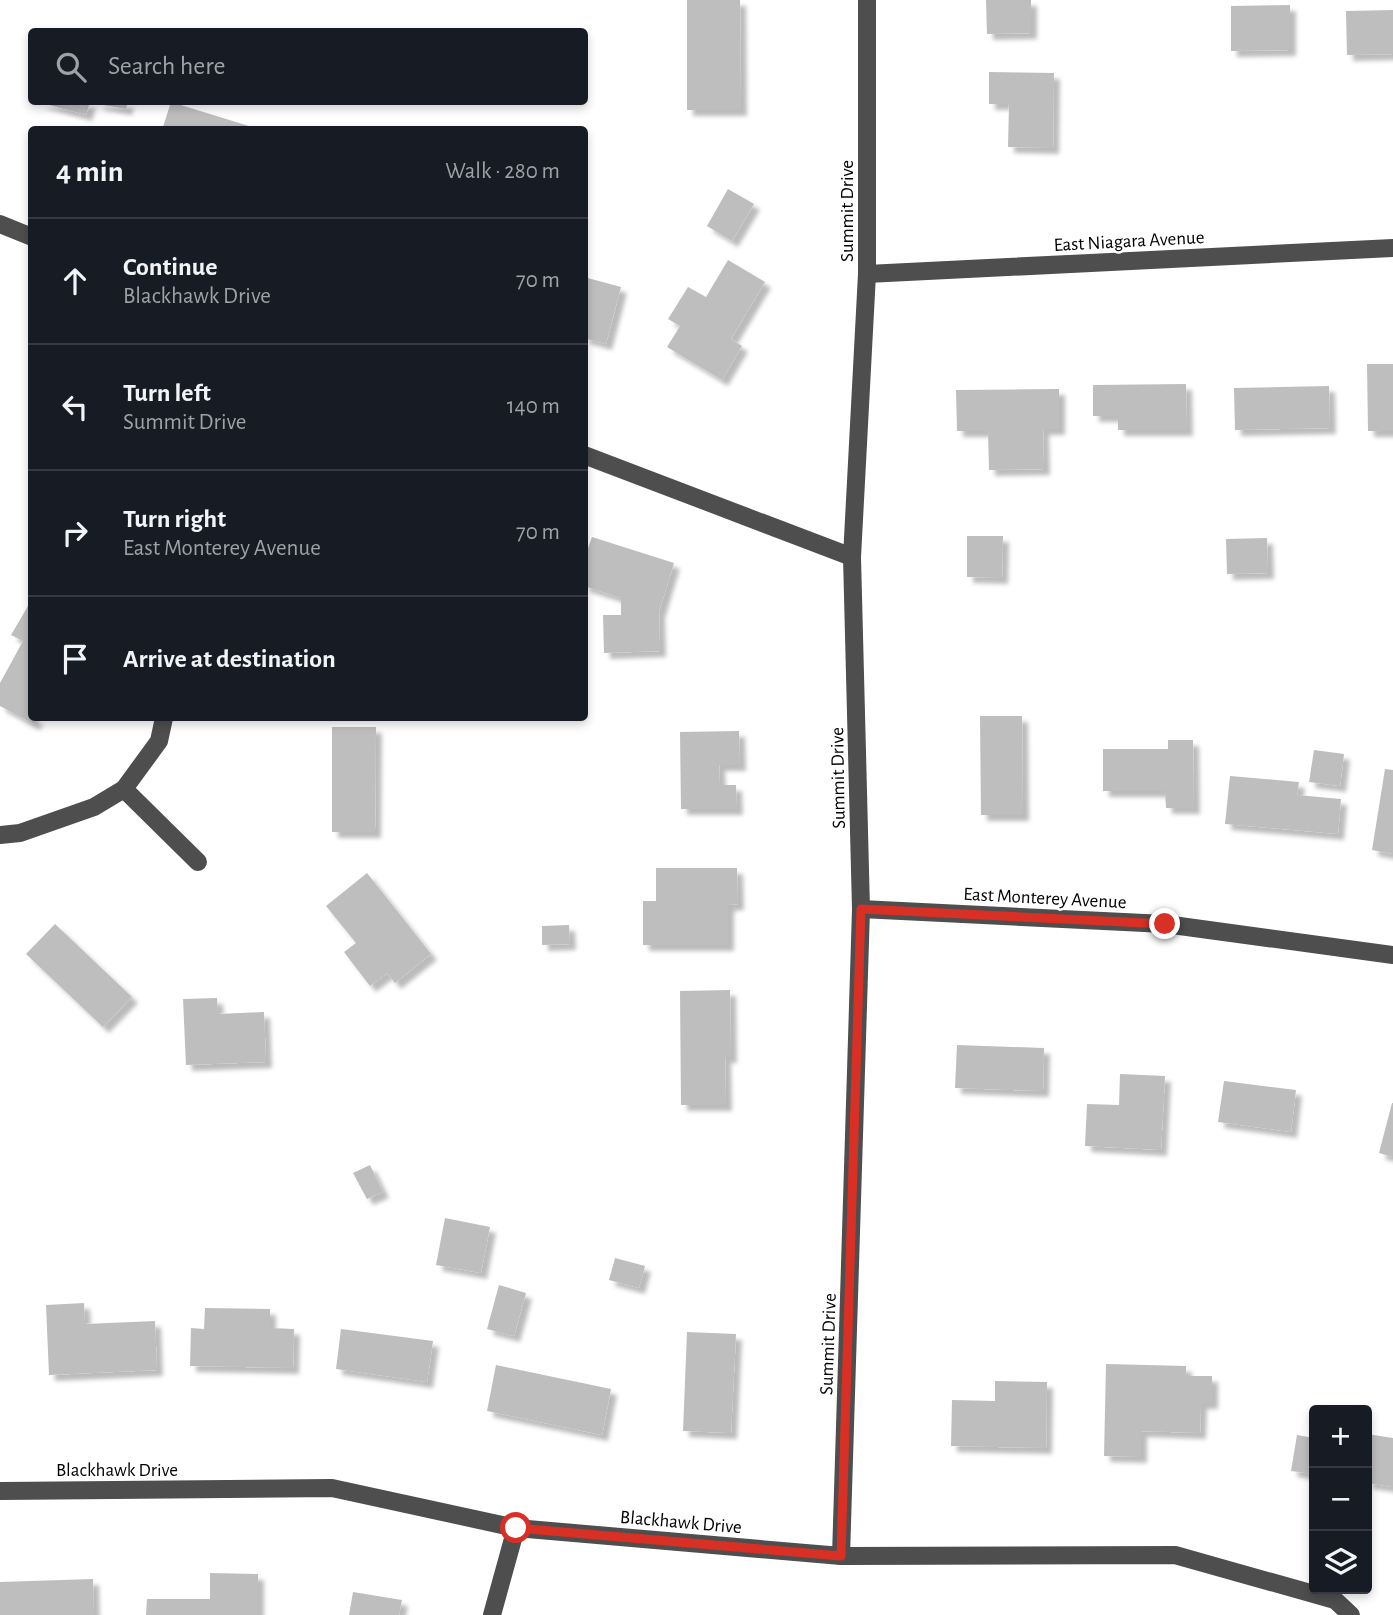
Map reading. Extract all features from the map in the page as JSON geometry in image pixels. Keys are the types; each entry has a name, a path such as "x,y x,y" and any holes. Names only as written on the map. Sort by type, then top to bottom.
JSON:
{"street":[{"name":"Summit Drive","path":"841,1556 861,909 852,557 867,274 867,0"},
{"path":"0,224 28,235"},
{"name":"East Niagara Avenue","path":"867,274 1393,248"},
{"path":"588,457 852,557"},
{"path":"0,835 20,833 94,807 124,789 159,741 163,721"},
{"path":"124,789 198,862"},
{"name":"East Monterey Avenue","path":"861,909 1165,924 1393,955"},
{"name":"Blackhawk Drive","path":"0,1491 332,1488 516,1528 841,1556 1175,1555 1335,1600 1351,1615"},
{"path":"492,1615 516,1528"}],"building":[{"path":"687,0 740,0 741,110 687,110"},
{"path":"986,0 1031,0 1031,33 987,34"},
{"path":"1290,5 1290,50 1231,51 1231,6"},
{"path":"1393,10 1393,54 1347,55 1346,11"},
{"path":"989,72 1054,73 1053,148 1008,147 1009,104 989,104"},
{"path":"49,105 89,105 86,115"},
{"path":"104,105 127,105 126,109"},
{"path":"170,105 181,105 249,126 163,126"},
{"path":"728,189 754,204 732,241 707,226"},
{"path":"728,260 765,282 731,339 742,346 722,380 667,347 680,326 668,319 688,287 706,297"},
{"path":"588,278 621,287 606,344 588,339"},
{"path":"1367,364 1393,364 1393,431 1368,431"},
{"path":"1186,384 1187,430 1118,430 1118,416 1093,416 1093,385"},
{"path":"1329,386 1330,428 1235,430 1234,388"},
{"path":"1059,389 1059,429 1043,429 1044,469 989,470 988,431 957,431 956,390"},
{"path":"967,536 1003,536 1002,578 967,577"},
{"path":"592,537 674,563 659,612 660,651 604,653 603,615 621,615 621,598 588,587 588,548"},
{"path":"1267,538 1268,573 1227,574 1226,539"},
{"path":"28,606 28,721 0,706 0,683 23,641 11,635"},
{"path":"980,716 1022,716 1023,815 981,815"},
{"path":"332,727 376,727 375,832 332,832"},
{"path":"739,731 740,765 719,765 720,785 736,785 737,809 681,809 680,732"},
{"path":"1168,740 1193,740 1194,808 1166,808 1165,791 1103,791 1103,749 1168,749"},
{"path":"1314,750 1344,754 1340,786 1309,782"},
{"path":"1385,769 1393,770 1393,854 1372,850"},
{"path":"1230,776 1299,782 1297,795 1341,799 1338,834 1225,824"},
{"path":"656,868 737,868 738,904 728,905 728,945 643,945 643,901 656,901"},
{"path":"367,873 431,954 395,983 387,973 370,986 344,952 356,943 326,906"},
{"path":"55,924 132,997 103,1027 26,954"},
{"path":"569,925 570,944 542,945 542,926"},
{"path":"730,990 731,1057 725,1057 726,1105 681,1105 680,991"},
{"path":"217,998 218,1014 264,1012 266,1062 186,1065 183,999"},
{"path":"957,1045 1044,1048 1043,1091 955,1088"},
{"path":"1120,1074 1165,1076 1161,1150 1085,1146 1087,1104 1119,1105"},
{"path":"1224,1081 1296,1090 1291,1132 1218,1122"},
{"path":"1393,1103 1393,1157 1379,1153"},
{"path":"370,1165 383,1192 367,1199 353,1173"},
{"path":"445,1218 490,1227 481,1273 436,1265"},
{"path":"615,1258 645,1266 639,1288 609,1280"},
{"path":"499,1285 526,1293 514,1336 487,1329"},
{"path":"84,1303 85,1324 155,1321 157,1370 49,1375 46,1305"},
{"path":"205,1308 270,1309 270,1328 294,1329 293,1368 190,1366 191,1328 204,1329"},
{"path":"341,1329 433,1341 427,1382 336,1369"},
{"path":"687,1332 736,1334 731,1433 683,1431"},
{"path":"1106,1364 1186,1366 1186,1376 1212,1376 1212,1403 1201,1403 1200,1433 1141,1431 1141,1457 1104,1456"},
{"path":"496,1365 611,1389 602,1435 487,1411"},
{"path":"995,1381 1047,1382 1046,1448 951,1446 952,1400 995,1401"},
{"path":"1297,1435 1309,1437 1309,1473 1291,1471"},
{"path":"1372,1435 1393,1438 1393,1487 1372,1484"},
{"path":"210,1573 258,1574 258,1615 146,1615 147,1599 210,1599"},
{"path":"93,1579 94,1615 0,1615 0,1582"},
{"path":"353,1592 402,1600 399,1615 349,1615"}],"route":[{"path":"516,1528 841,1556 861,909 1165,924"}]}
